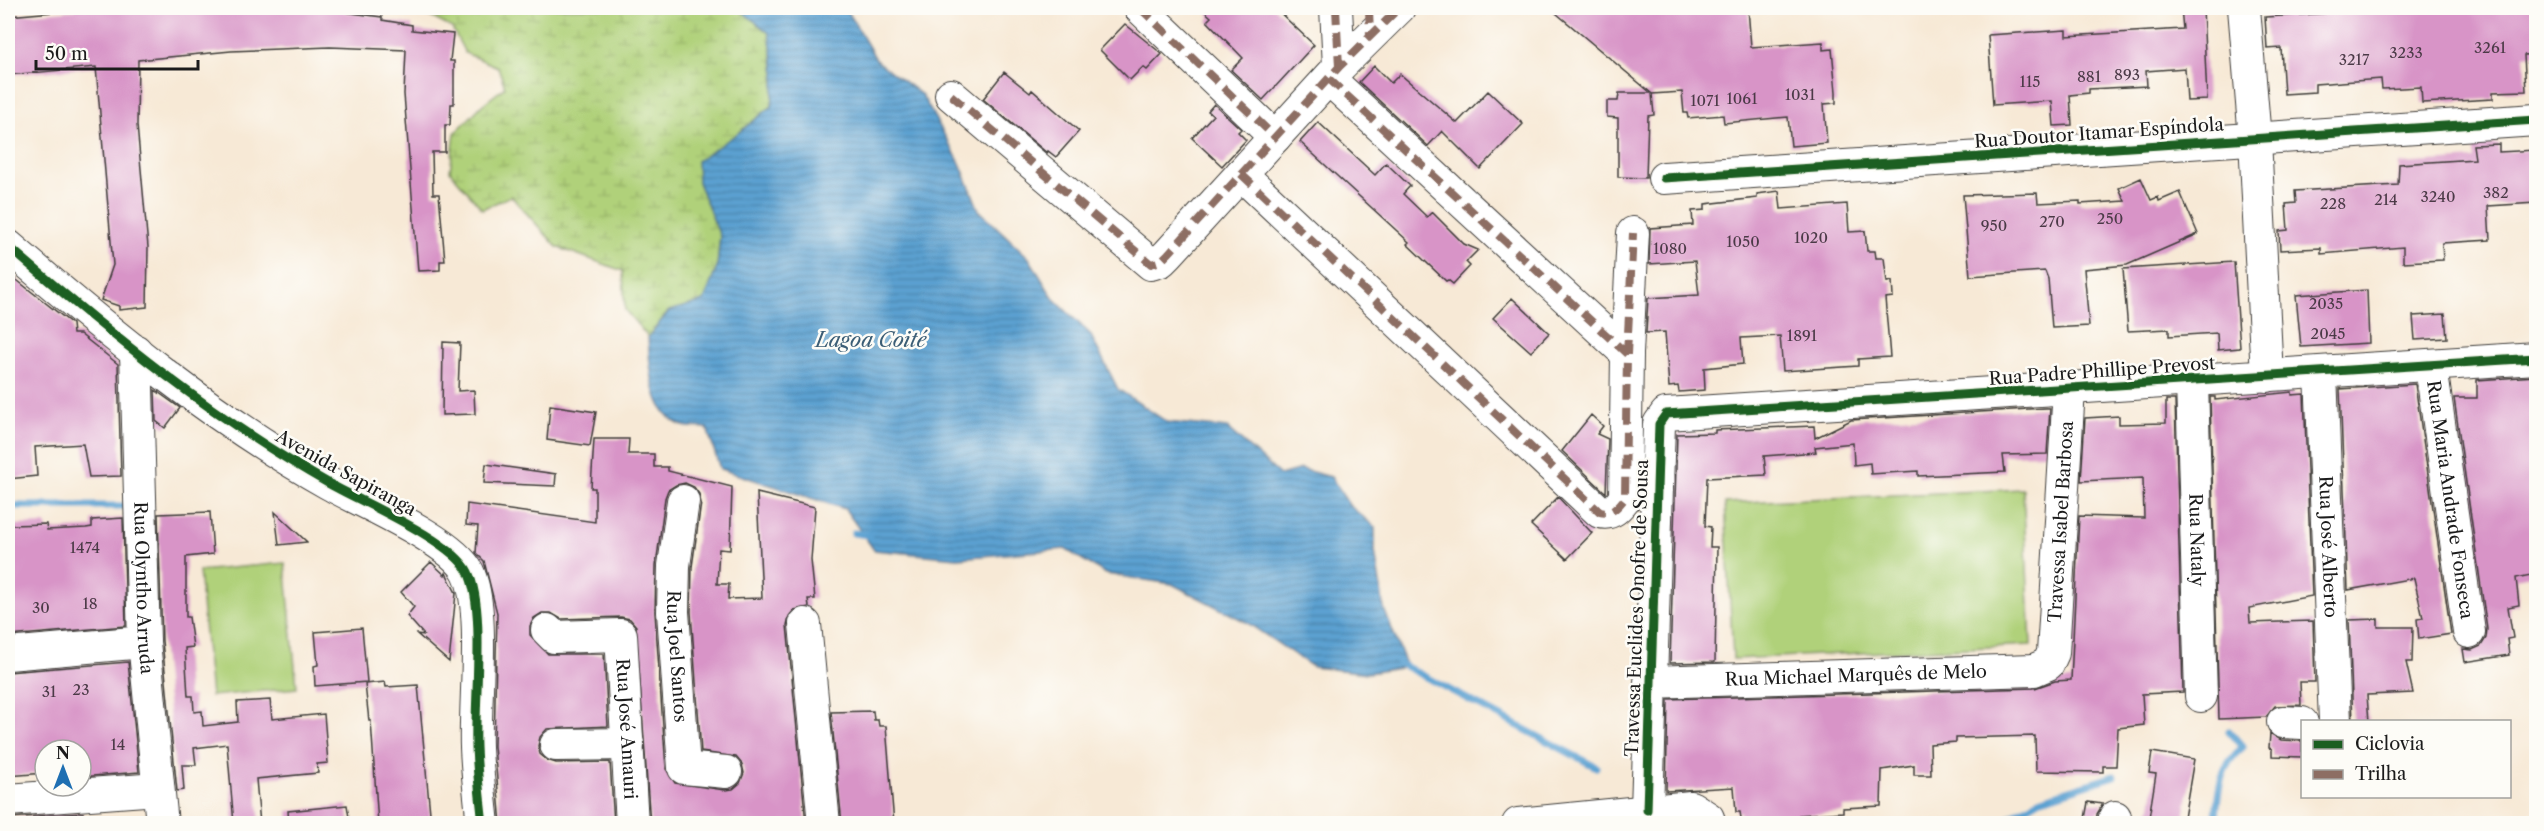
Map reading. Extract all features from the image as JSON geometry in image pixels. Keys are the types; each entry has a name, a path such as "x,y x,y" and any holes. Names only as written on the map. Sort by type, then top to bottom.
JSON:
{"street":[{"path":"1140,8 1275,138"},
{"path":"1336,8 1334,73 1627,354"},
{"path":"951,94 1150,264 1161,261 1275,138 1334,73 1370,22 1399,8"},
{"path":"2244,8 2254,139 2267,376"},
{"name":"Rua Doutor Itamar Espíndola","path":"1664,178 2536,120"},
{"path":"1241,174 1600,512 1607,514 1616,509 1625,498 1627,354 1633,233"},
{"name":"Avenida Sapiranga","path":"8,246 136,351 241,432 342,491 441,544 467,570 477,594 476,747 483,824"},
{"name":"Rua Olyntho Arruda","path":"136,351 144,642 162,824"},
{"name":"Rua Padre Phillipe Prevost","path":"1670,414 2431,367 2536,358"},
{"name":"Rua Maria Andrade Fonseca","path":"2431,367 2469,632"},
{"name":"Rua José Alberto","path":"2321,373 2335,720"},
{"name":"Rua Nataly","path":"2192,382 2201,696"},
{"name":"Travessa Isabel Barbosa","path":"2053,653 2070,389"},
{"name":"Travessa Euclides Onofre de Sousa","path":"1647,810 1659,424 1661,419 1670,414"},
{"name":"Rua Joel Santos","path":"683,501 674,566 673,612 679,725 684,768 726,772"},
{"path":"805,624 824,824"},
{"name":"Rua José Amauri","path":"548,630 554,637 621,635 632,824"},
{"path":"8,654 144,642"},
{"name":"Rua Michael Marquês de Melo","path":"1650,682 2034,670 2048,664 2053,653"},
{"path":"556,745 627,736 679,725"},
{"path":"8,800 158,789"},
{"path":"1518,824 1647,810 1700,815"}],"green space":[{"path":"414,8 738,8 769,33 775,73 772,106 738,133 698,182 720,236 717,267 704,301 669,311 648,337 625,310 623,271 557,247 511,196 482,209 450,171 455,133 482,105 505,87 498,67 465,53 452,28"},
{"path":"2023,489 2031,645 1733,659 1725,503"},
{"path":"285,563 297,688 211,696 199,571"}],"water":[{"name":"Lagoa Coité","path":"738,8 846,8 877,61 922,95 960,163 979,210 1029,258 1053,298 1090,334 1118,389 1167,422 1227,428 1280,475 1301,469 1331,477 1349,505 1375,527 1375,551 1384,609 1407,667 1368,673 1313,667 1246,622 1172,584 1106,574 1065,549 957,558 874,550 845,509 720,469 707,428 683,426 672,420 658,400 651,375 648,337 669,311 704,301 717,267 720,236 698,182 697,161 772,106 775,73 769,33"}],"building":[{"path":"76,8 344,8 344,12 382,17 382,20 412,25 412,30 453,34 450,61 454,61 454,104 451,104 450,125 445,125 445,152 432,152 433,194 439,194 445,261 440,261 440,270 418,271 404,94 406,50 330,47 231,51 138,60 137,125 148,247 147,307 119,310 119,306 101,300 113,265 96,67 8,75 8,16 76,10"},
{"path":"1201,8 1275,8 1314,45 1263,100 1231,70 1243,58 1207,21 1211,17"},
{"path":"1550,8 1748,8 1751,47 1823,42 1823,50 1832,49 1836,92 1836,103 1824,104 1827,143 1791,146 1788,117 1724,123 1723,115 1688,118 1687,113 1684,113 1682,92 1652,94 1654,115 1648,116 1646,178 1618,177 1618,118 1607,117 1607,101 1618,101 1619,93 1651,93"},
{"path":"2181,8 2203,8 2207,100 2187,101 2185,68 2146,71 2147,86 2089,89 2089,93 2070,95 2072,125 2054,126 2052,101 1993,105 1988,35 2066,30 2066,36 2183,29"},
{"path":"2330,8 2349,8 2349,11 2390,8 2536,8 2536,54 2524,55 2526,91 2493,92 2493,99 2422,103 2421,87 2382,89 2381,79 2315,84 2315,92 2284,94 2281,48 2267,49 2265,17 2330,13"},
{"path":"1125,24 1162,54 1147,70 1143,67 1130,80 1100,50"},
{"path":"1374,66 1391,83 1400,74 1457,123 1488,91 1523,124 1480,169 1442,131 1428,146 1359,82"},
{"path":"1004,72 1030,93 1032,90 1079,131 1056,157 1048,151 1047,153 983,99"},
{"path":"1214,104 1241,129 1238,132 1246,140 1222,166 1192,138 1213,115 1208,111"},
{"path":"1318,122 1375,175 1386,163 1410,186 1403,194 1427,217 1432,212 1464,244 1478,250 1466,262 1470,266 1453,284 1446,281 1407,244 1409,242 1300,142"},
{"path":"2499,144 2499,152 2536,150 2536,203 2488,206 2490,240 2442,243 2443,260 2403,262 2403,247 2321,254 2321,248 2280,250 2279,231 2288,230 2286,204 2296,203 2295,191 2398,185 2399,164 2475,159 2473,145"},
{"path":"2141,178 2151,200 2158,197 2159,201 2180,192 2198,234 2127,265 2084,269 2089,326 2052,328 2048,279 2045,271 1970,276 1963,195 2037,193 2038,203 2080,201 2080,204 2125,201 2119,188"},
{"path":"1779,191 1781,209 1847,204 1849,232 1865,231 1867,251 1875,251 1876,258 1884,258 1887,282 1892,281 1893,297 1885,298 1890,357 1858,359 1858,366 1783,371 1780,336 1741,338 1743,364 1704,368 1705,390 1679,392 1678,386 1669,387 1665,332 1646,333 1648,298 1699,295 1695,261 1649,264 1650,228 1693,225 1692,211 1705,210 1705,204 1757,198 1757,194"},
{"path":"2234,262 2240,348 2218,350 2217,333 2169,336 2169,329 2128,331 2123,269"},
{"path":"8,273 72,324 73,334 80,334 118,364 121,476 89,477 83,444 35,447 37,476 8,479"},
{"path":"2367,290 2369,343 2301,347 2296,295"},
{"path":"1512,298 1549,333 1531,352 1493,318"},
{"path":"2445,314 2447,338 2415,340 2413,316"},
{"path":"443,342 460,343 458,391 474,390 475,414 442,415"},
{"path":"2536,376 2536,574 2516,578 2519,605 2508,607 2513,638 2507,639 2509,655 2465,662 2463,649 2472,650 2481,646 2486,638 2487,629 2454,398 2477,398 2477,380"},
{"path":"2415,384 2451,634 2419,639 2417,619 2423,618 2414,578 2348,590 2340,389"},
{"path":"155,390 180,408 165,428 156,421"},
{"path":"2292,392 2292,395 2304,394 2312,596 2249,608 2250,623 2313,621 2315,682 2300,682 2301,705 2275,706 2266,717 2219,719 2210,397 2215,397 2215,400"},
{"path":"2166,400 2175,400 2183,692 2142,694 2144,725 2118,728 2116,766 2103,766 2103,772 2036,771 2035,736 1956,738 1956,742 1930,744 1931,775 1914,775 1914,765 1882,770 1881,806 1843,808 1843,812 1799,815 1799,819 1746,824 1742,824 1740,812 1736,812 1734,787 1666,791 1668,699 2035,688 2055,681 2071,680 2079,516 2144,518 2143,478 2081,481 2085,418 2119,416 2119,424 2166,423"},
{"path":"550,405 596,412 590,446 547,440"},
{"path":"2050,408 2047,454 2003,455 2005,472 1918,476 1918,471 1871,474 1870,463 1854,465 1853,443 1815,447 1816,452 1764,456 1766,475 1707,478 1705,526 1711,527 1710,547 1717,547 1715,662 1670,663 1677,434 1814,426 1815,438 1851,420"},
{"path":"1591,415 1603,426 1597,434 1608,439 1606,493 1562,451"},
{"path":"594,439 629,439 628,454 654,454 654,467 668,467 668,471 732,487 730,550 719,549 717,584 729,584 728,599 762,598 757,493 815,507 811,560 815,599 808,599 809,607 794,610 789,616 787,625 806,824 650,824 636,626 630,619 621,617 561,619 551,613 542,613 534,618 530,626 530,635 548,654 604,654 608,726 547,729 540,737 538,746 540,754 556,763 610,762 614,824 501,824 494,746 497,613 484,561 476,553 478,526 466,525 467,504 595,522 595,488 591,488","holes":["685,483 694,487 701,503 692,567 691,612 701,752 736,757 742,764 744,773 740,783 733,789 725,790 675,783 666,769 655,613 656,565 668,490"]},
{"path":"486,464 556,474 555,486 484,483"},
{"path":"1558,497 1592,533 1567,559 1531,525"},
{"path":"210,512 213,554 186,557 186,617 189,617 193,647 185,648 188,696 193,696 194,712 202,711 203,726 238,722 237,702 270,700 272,719 324,714 328,763 317,764 318,773 256,779 260,824 234,824 227,744 194,748 196,765 182,765 184,790 177,791 162,641 158,514"},
{"path":"275,512 307,542 279,545"},
{"path":"123,518 126,626 8,636 8,534 11,534 11,525 46,524 47,530 86,528 92,527 92,520"},
{"path":"431,562 445,575 446,573 456,593 449,662 417,634 424,635 407,616 414,607 401,592"},
{"path":"2378,619 2378,627 2413,627 2412,662 2406,662 2413,693 2367,695 2369,720 2353,720 2349,620"},
{"path":"362,628 367,682 315,686 314,666 318,665 315,632"},
{"path":"128,662 139,772 93,776 93,738 33,738 33,774 8,776 8,672"},
{"path":"385,682 386,687 418,685 431,824 378,824 371,721 369,721 365,684"},
{"path":"873,711 874,720 878,720 879,726 886,726 894,824 842,824 831,712"},
{"path":"2270,733 2281,740 2301,741 2301,757 2272,756 2272,749 2269,748"},
{"path":"2152,752 2194,759 2183,824 2148,824 2156,774 2149,773"},
{"path":"2088,802 2103,804 2097,814 2096,824 2084,824"},
{"path":"347,805 350,824 289,824 288,811"},
{"path":"83,813 84,824 9,824 9,818"}],"waterway":[{"path":"8,506 125,506"},
{"path":"854,533 869,535"},
{"path":"1399,663 1596,767"},
{"path":"2228,824 2216,818 2219,788 2229,762 2243,747 2229,731"},
{"path":"1999,824 2039,800 2114,776"}],"marked path":[{"path":"1140,8 1275,137"},
{"path":"1336,8 1339,67"},
{"path":"1369,8 1370,36"},
{"path":"951,95 1151,264 1161,261 1168,254 1339,67 1399,8"},
{"path":"1329,79 1627,354"},
{"path":"1241,174 1600,512 1604,513 1614,509 1625,498 1627,354 1633,233"}],"cycle path":[{"path":"1664,178 2536,120"},
{"path":"8,246 123,342 243,431 328,483 425,535 459,560 468,572 477,608 476,747 483,824"},
{"path":"1647,810 1659,424 1666,414 2536,358"}]}
